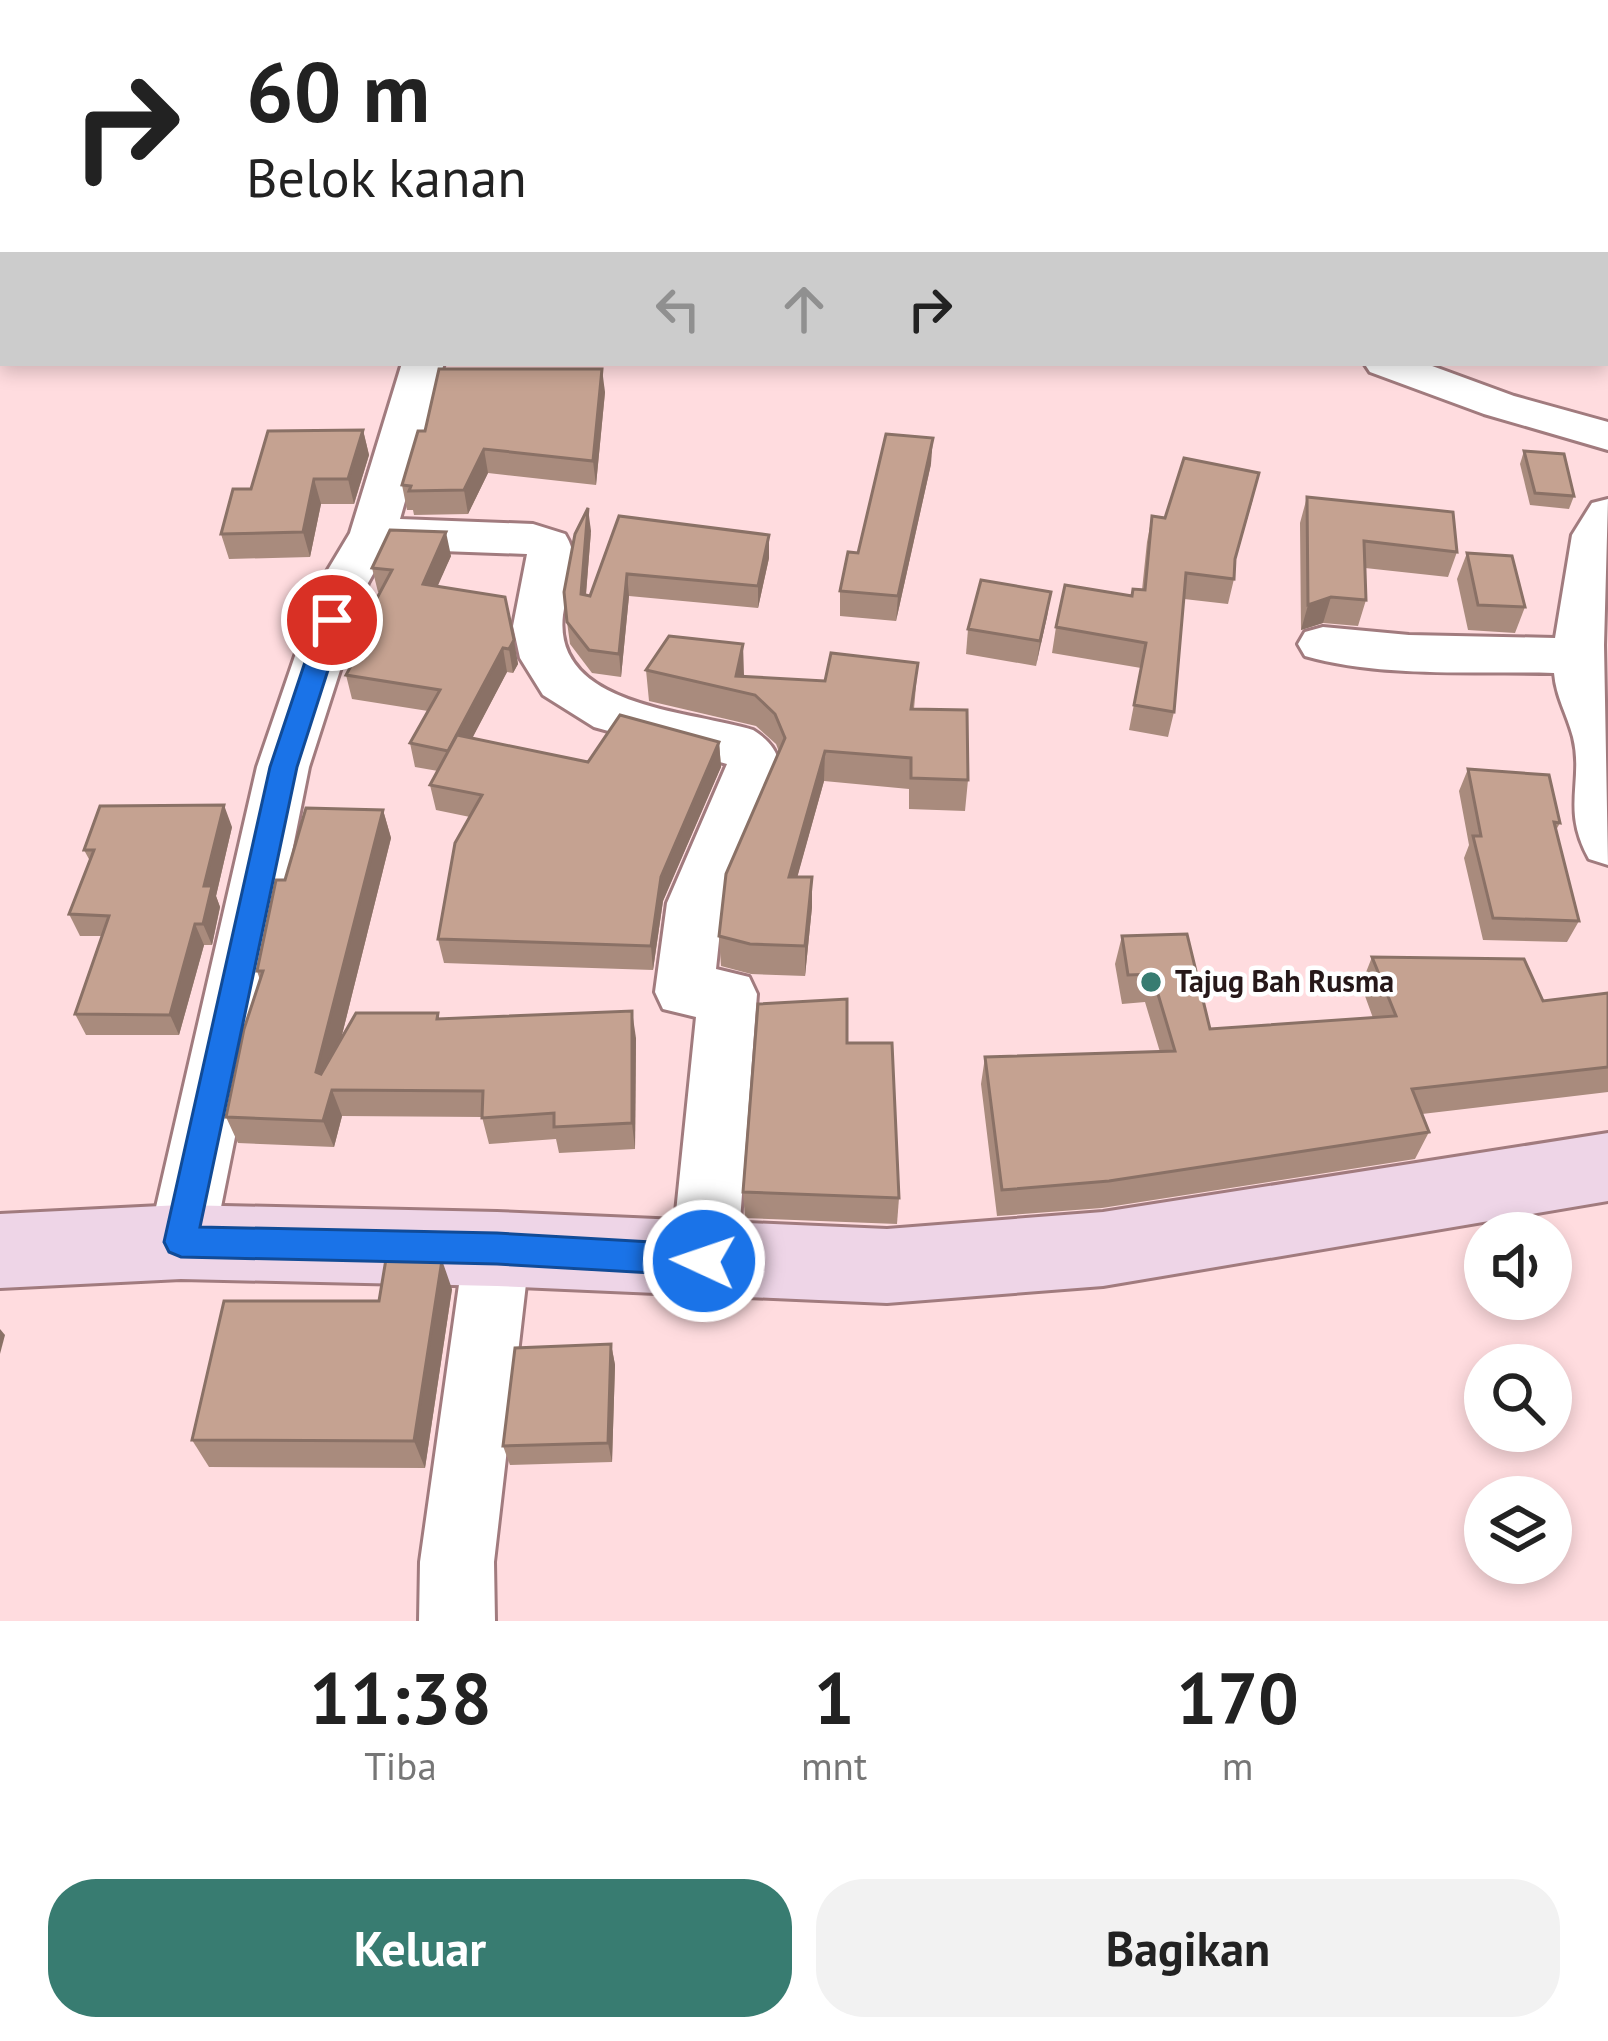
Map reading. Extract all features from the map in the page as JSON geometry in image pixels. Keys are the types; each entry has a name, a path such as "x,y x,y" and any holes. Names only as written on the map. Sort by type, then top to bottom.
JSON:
{"street":[{"path":"181,1242 283,767 344,583 373,533 422,366"},
{"path":"1393,366 1499,405 1608,436"},
{"path":"1608,514 1595,535 1578,685 1603,738 1600,825 1608,844"},
{"path":"373,533 533,538 548,545 553,557 538,624 551,675 579,699 613,714 735,742 752,754 755,770 736,801 695,903 684,992 728,994 704,1261"},
{"path":"1323,644 1408,652 1579,656"},
{"path":"0,1251 181,1242 497,1249 887,1266 1102,1249 1608,1167"},
{"path":"457,1621 457,1562 497,1249"}],"building":[{"path":"439,369 602,369 593,461 484,449 464,490 409,491 411,486 402,485 418,431 425,431"},
{"path":"363,430 348,479 314,479 303,532 221,534 233,489 251,489 268,431"},
{"path":"886,434 933,438 898,596 840,591 848,552 858,553"},
{"path":"1524,451 1564,454 1574,496 1535,493"},
{"path":"1184,458 1259,473 1235,559 1234,579 1186,573 1174,712 1134,705 1146,643 1056,627 1065,585 1132,596 1133,589 1145,590 1152,516 1165,518"},
{"path":"1307,497 1453,512 1457,552 1364,541 1366,600 1331,597 1308,605"},
{"path":"588,508 581,594 590,596 619,516 769,535 758,586 627,574 619,654 589,650 567,622 564,592 575,534"},
{"path":"390,530 446,532 423,584 505,597 514,640 509,649 503,648 448,751 410,743 440,690 346,675 370,631 360,630 392,570 372,568"},
{"path":"1467,553 1512,556 1525,607 1478,605"},
{"path":"981,580 1051,592 1040,641 968,629"},
{"path":"669,636 743,644 736,676 825,681 831,653 918,663 911,709 967,710 968,780 911,778 911,758 825,751 789,877 812,877 805,946 750,944 719,936 726,874 785,738 775,714 755,695 646,670"},
{"path":"620,715 719,742 661,877 651,946 438,939 455,843 482,795 430,785 457,735 588,762"},
{"path":"1468,769 1549,775 1560,823 1554,822 1579,921 1493,918 1473,836 1481,836"},
{"path":"224,805 204,886 212,886 203,924 195,924 170,1015 75,1014 109,916 69,914 94,850 84,850 100,806"},
{"path":"306,808 383,810 316,1072 321,1074 356,1013 438,1013 437,1019 632,1011 632,1123 554,1127 554,1113 482,1118 483,1091 332,1090 323,1121 226,1117 244,1029 263,971 257,971 276,880 285,880"},
{"path":"1187,934 1210,1029 1396,1016 1372,957 1524,959 1543,1001 1608,993 1608,1067 1412,1089 1429,1132 1109,1181 1002,1190 985,1057 1175,1051 1152,974 1128,975 1122,936"},
{"path":"847,999 847,1043 892,1043 899,1198 743,1192 758,1004"},
{"path":"386,1259 442,1260 414,1441 192,1440 224,1301 379,1301"},
{"path":"611,1344 608,1443 503,1446 515,1348"}],"place":[{"name":"Tajug Bah Rusma","path":"1151,982"}],"route":[{"path":"332,620 283,767 181,1242 497,1249 704,1261"}]}
